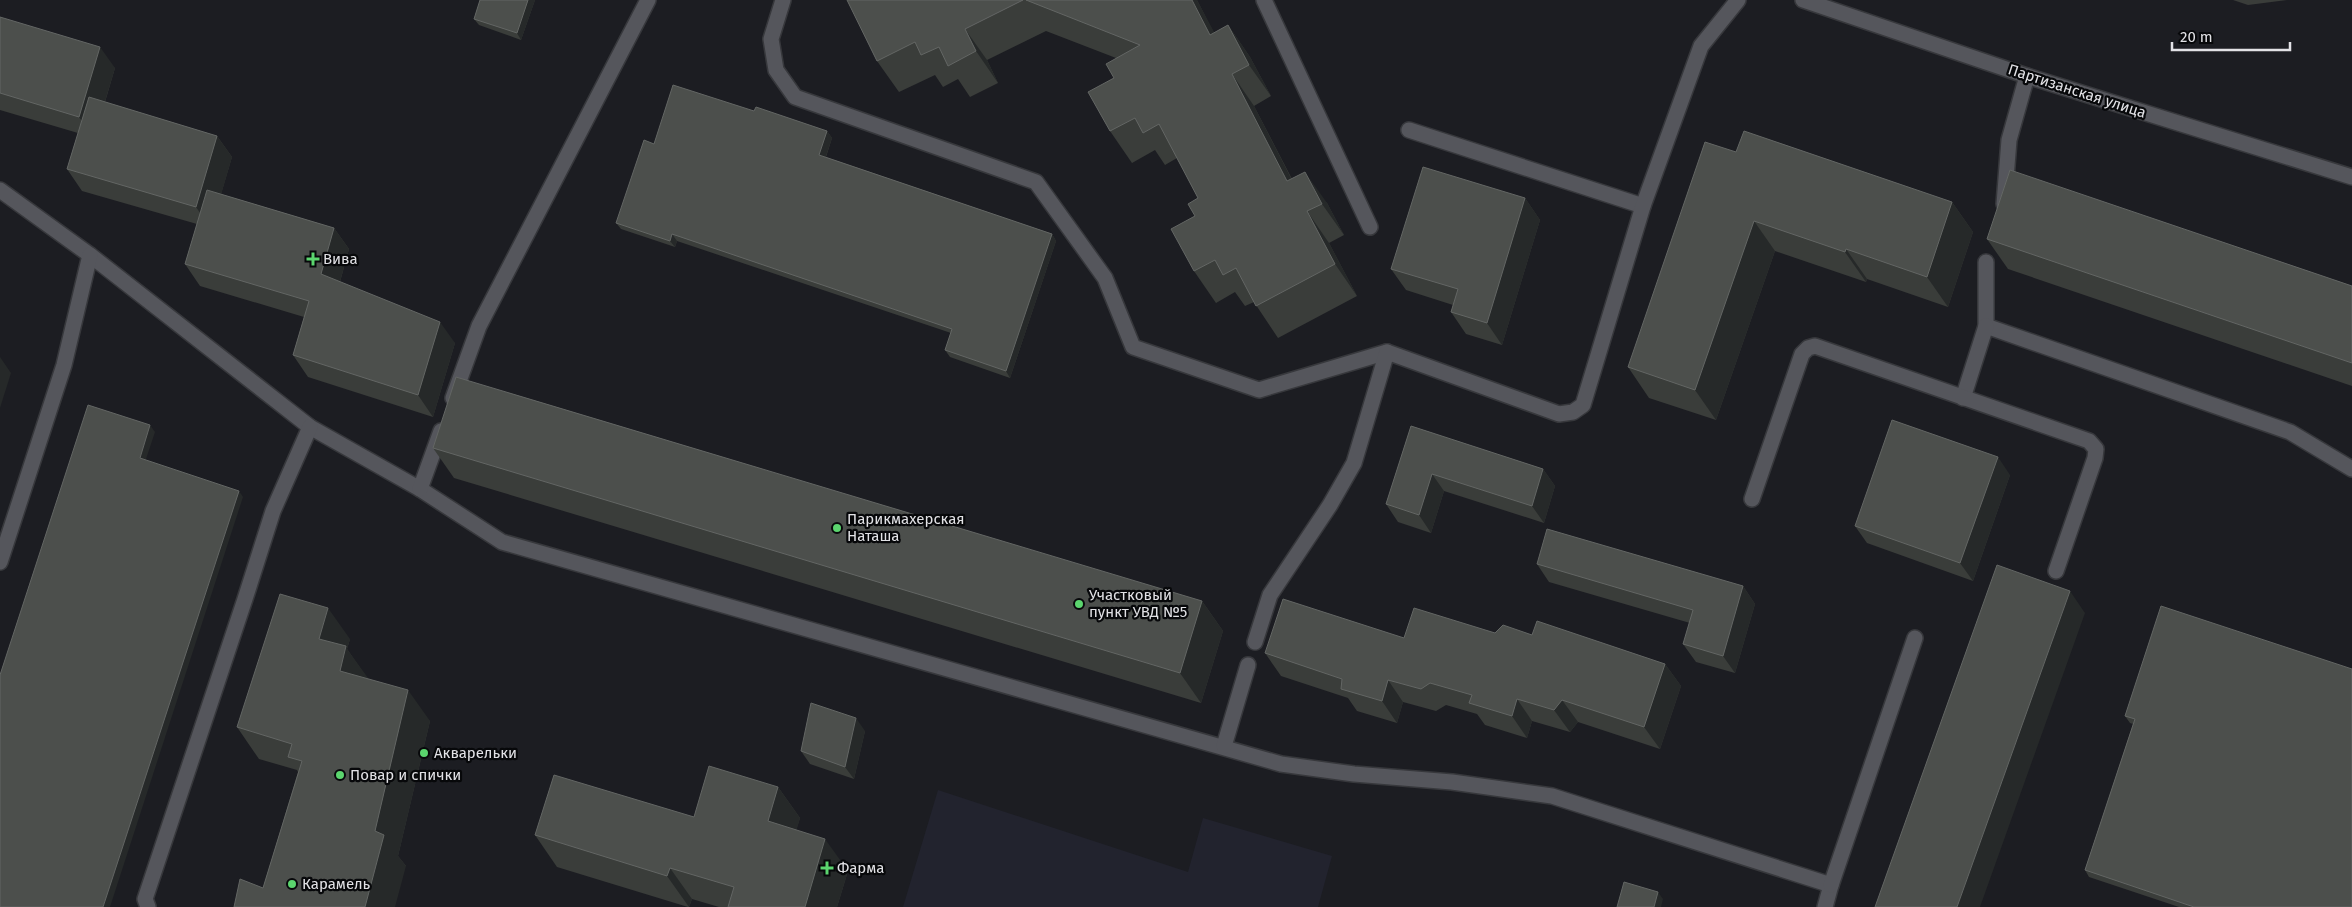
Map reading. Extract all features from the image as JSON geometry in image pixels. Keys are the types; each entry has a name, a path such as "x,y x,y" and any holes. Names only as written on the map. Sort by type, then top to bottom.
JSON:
{"main road":[{"path":"420,489 479,326 648,0"},
{"path":"784,0 771,39 776,70 794,96 1036,182 1105,278 1133,347 1258,390 1387,352 1559,414 1573,412 1583,405 1644,206 1701,46 1738,0"},
{"path":"1264,0 1370,227"},
{"name":"Партизанская улица","path":"1803,0 2027,76 2352,177"},
{"path":"2000,222 2003,212 2009,140 2027,76"},
{"path":"1409,130 1644,206"},
{"path":"0,190 90,255 310,427 420,489 502,542 1224,746 1281,764 1354,774 1452,782 1552,796 1831,885"},
{"path":"0,562 64,365 90,255"},
{"path":"1962,398 1986,326 1986,262"},
{"path":"1986,326 2290,432 2352,469"},
{"path":"1752,499 1802,354 1808,348 1815,346 2089,441 2096,449 2056,570"},
{"path":"1255,642 1270,595 1330,505 1354,463 1387,352"},
{"path":"148,907 146,899 246,599 273,511 310,427"},
{"path":"1825,907 1915,638"},
{"path":"1224,746 1248,665"}],"shaded area":[{"path":"938,790 1188,872 1203,818 1332,856 1318,907 903,907"}],"building":[{"path":"480,0 528,0 517,33 474,19"},
{"path":"847,0 1023,0 965,29 976,51 948,66 939,47 921,55 915,42 877,61"},
{"path":"1026,0 1192,0 1210,35 1228,25 1249,65 1232,74 1287,181 1305,172 1322,204 1307,211 1335,264 1256,306 1236,268 1223,275 1215,260 1194,271 1171,229 1195,216 1188,204 1198,198 1159,124 1143,133 1135,118 1110,131 1088,92 1114,78 1106,64 1140,45"},
{"path":"0,17 100,47 79,117 0,93"},
{"path":"673,85 754,111 756,107 827,131 819,155 1052,234 1006,371 945,350 952,329 672,234 670,241 616,223 644,140 654,144"},
{"path":"89,97 217,136 196,207 67,169"},
{"path":"1744,131 1952,202 1927,277 1846,249 1845,252 1754,221 1695,390 1628,367 1705,142 1736,152"},
{"path":"1423,167 1525,198 1487,323 1451,312 1458,289 1391,269"},
{"path":"2010,170 2352,286 2352,363 1987,239"},
{"path":"207,190 334,228 321,274 440,322 418,395 293,355 309,301 185,264"},
{"path":"456,377 1202,601 1180,673 433,448"},
{"path":"88,405 150,425 140,458 239,491 103,907 0,907 0,675"},
{"path":"1892,420 1998,457 1960,563 1855,526"},
{"path":"1411,426 1543,469 1532,506 1432,474 1419,515 1386,504"},
{"path":"1547,529 1743,586 1723,656 1683,644 1693,610 1537,564"},
{"path":"1997,565 2070,591 1957,907 1875,907"},
{"path":"280,594 328,608 319,639 346,646 340,671 408,690 375,831 384,835 365,907 234,907 240,879 263,888 302,761 288,757 292,744 237,727"},
{"path":"1283,599 1404,638 1414,608 1495,633 1503,625 1532,635 1537,621 1665,664 1644,727 1562,700 1554,710 1517,699 1512,716 1469,703 1472,695 1430,683 1421,689 1388,680 1382,701 1341,689 1342,679 1265,653"},
{"path":"2161,606 2352,669 2352,907 2194,907 2085,870 2135,719 2125,716"},
{"path":"811,703 856,718 845,767 801,751"},
{"path":"709,766 778,787 768,821 825,839 805,907 728,907 734,887 670,868 667,876 535,835 554,775 694,817"},
{"path":"1624,882 1658,892 1654,907 1617,907"}],"place":[{"name":"Вива","path":"313,259"},
{"name":"Парикмахерская Наташа","path":"837,528"},
{"name":"Участковый пункт УВД №5","path":"1079,604"},
{"name":"Акварельки","path":"424,753"},
{"name":"Повар и спички","path":"340,775"},
{"name":"Фарма","path":"827,868"},
{"name":"Карамель","path":"292,884"}]}
